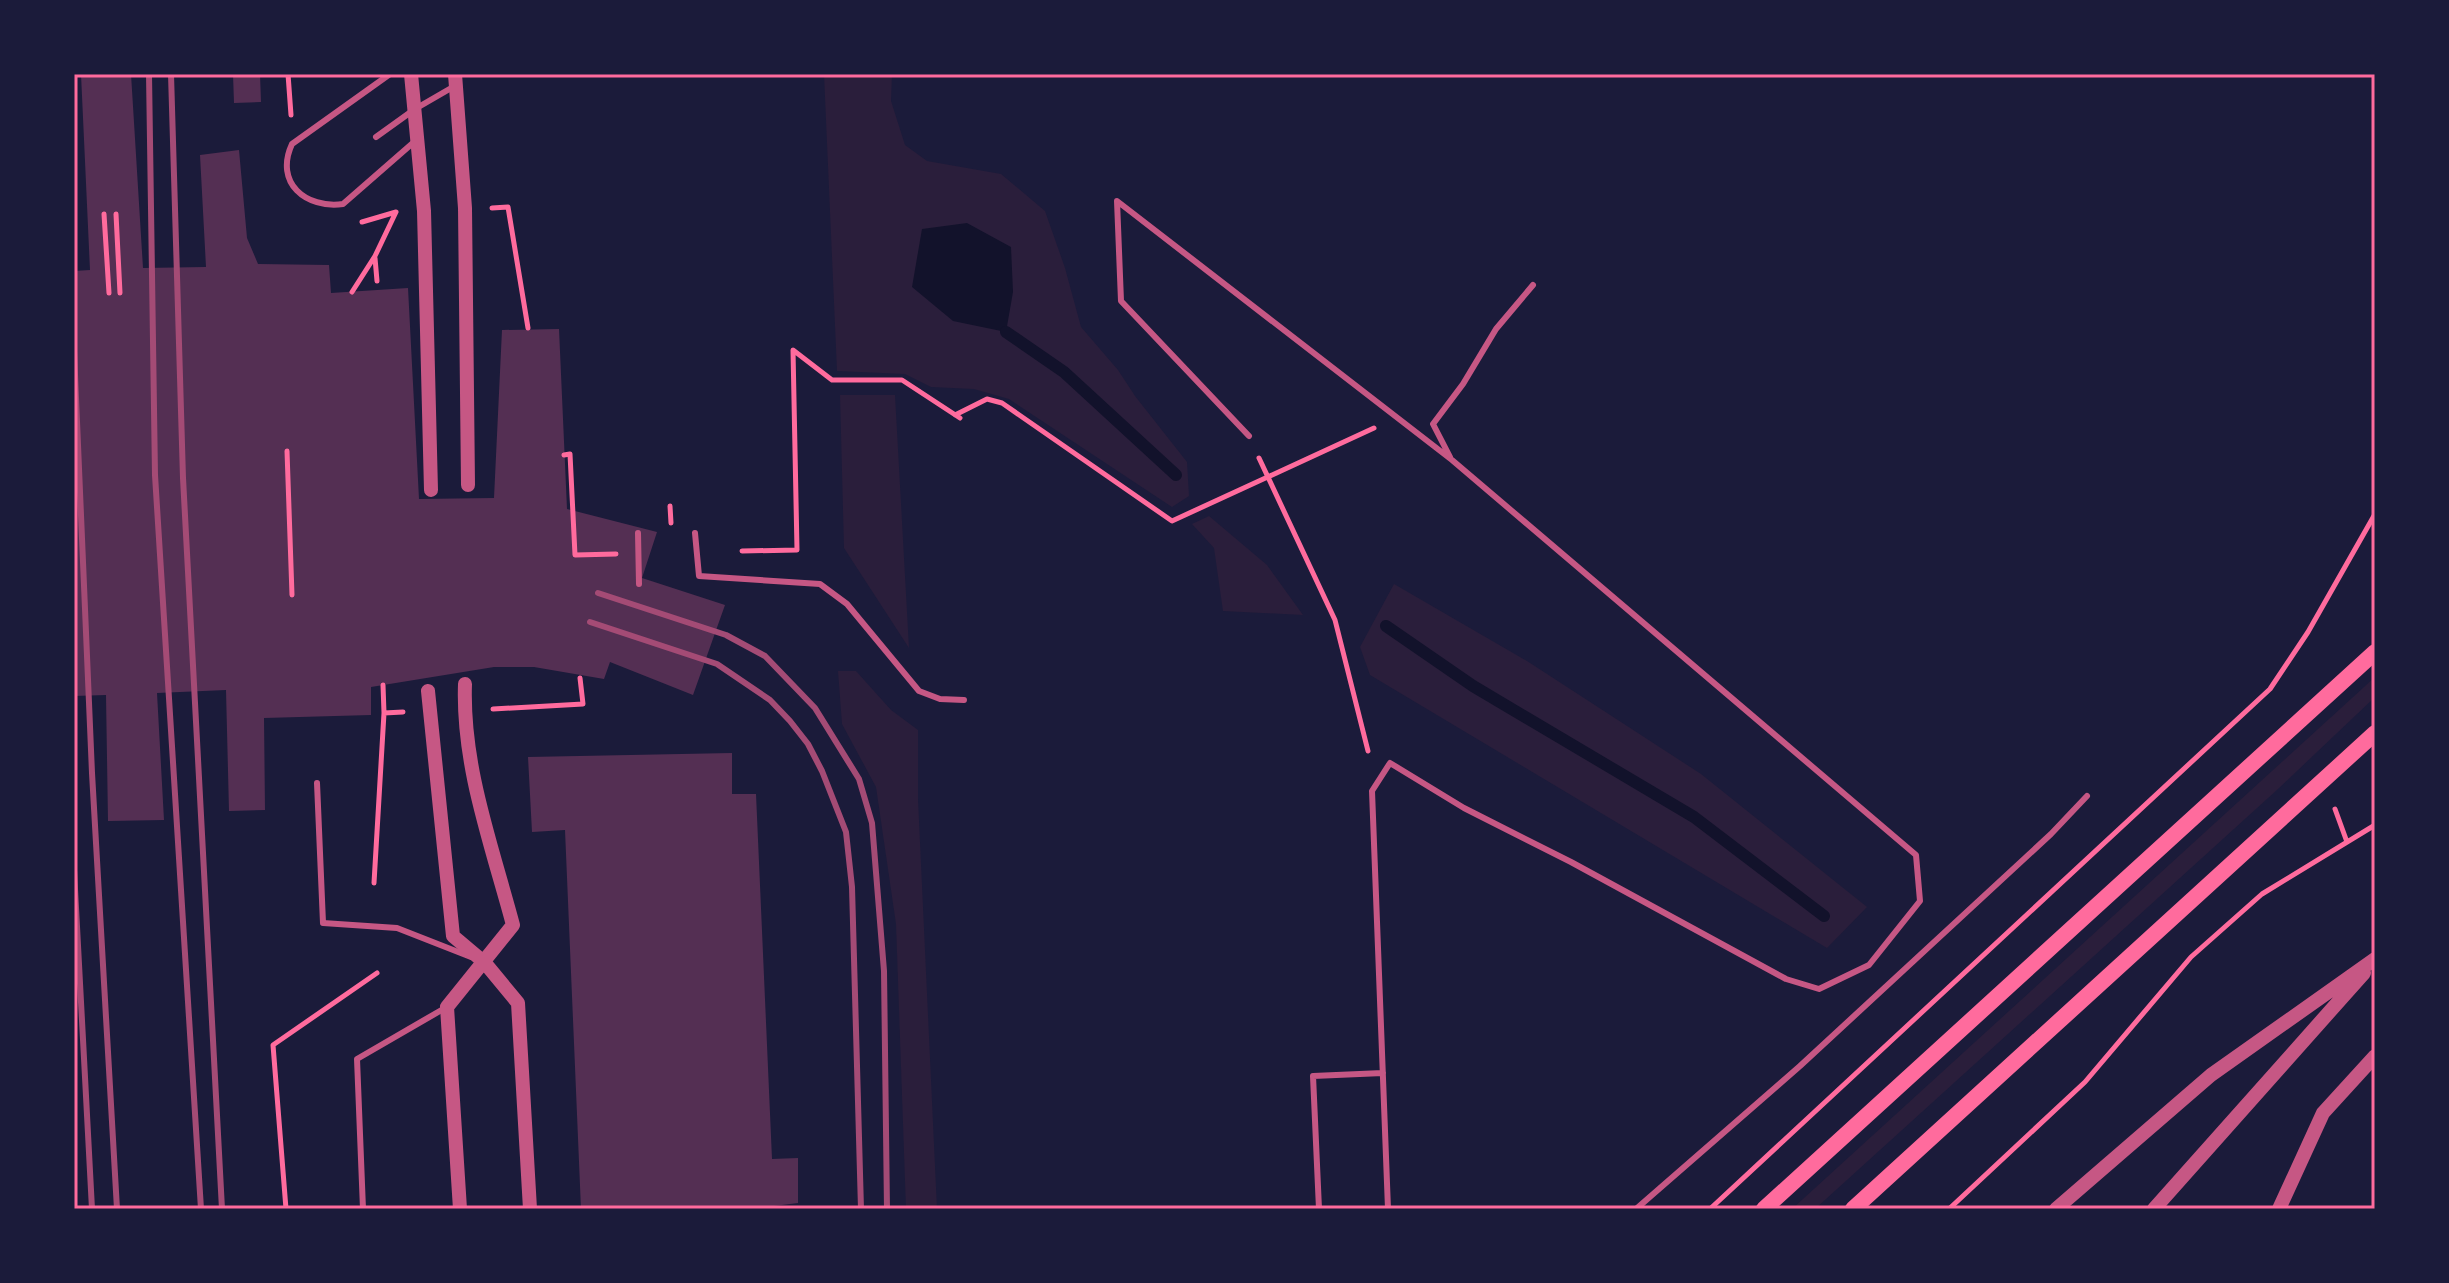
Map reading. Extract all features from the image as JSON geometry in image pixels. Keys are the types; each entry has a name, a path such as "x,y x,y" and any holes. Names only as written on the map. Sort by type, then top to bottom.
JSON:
{"main road":[{"path":"1764,1209 2375,652"},
{"path":"1853,1209 2375,733"}],"street":[{"path":"411,74 424,211 431,490"},
{"path":"455,80 465,208 468,485"},
{"path":"460,1209 447,1007 513,925 470,762 464,709 465,684"},
{"path":"428,691 453,936 485,963 518,1003 530,1209"},
{"path":"2056,1209 2211,1075 2375,960"},
{"path":"2154,1209 2375,960"},
{"path":"2279,1209 2323,1113 2375,1056"}],"lane":[{"path":"390,74 292,144 285,169 290,181 315,204 343,204 419,138"},
{"path":"376,137 455,80"},
{"path":"1249,436 1121,301 1117,201 1452,460 1916,855 1920,901 1869,965 1819,989 1786,979 1571,862 1464,808 1390,763 1372,791 1388,1209"},
{"path":"1452,460 1433,424 1463,384 1496,329 1533,285"},
{"path":"638,533 639,584"},
{"path":"695,533 699,576 820,584 847,604 919,691 940,699 964,700"},
{"path":"317,783 323,923 397,928 485,963"},
{"path":"1636,1209 1800,1066 2051,834 2087,796"},
{"path":"363,1209 357,1059 447,1007"},
{"path":"1319,1209 1313,1076 1383,1073"}],"path":[{"path":"288,74 291,116"},
{"path":"492,208 508,207 528,328"},
{"path":"104,214 109,293"},
{"path":"116,214 120,293"},
{"path":"375,256 377,281"},
{"path":"697,552 797,550 793,350 832,380 902,380 958,416 987,399 1002,403 1172,521 1396,417"},
{"path":"287,451 292,595"},
{"path":"564,455 570,454 575,555 639,553"},
{"path":"1267,479 1335,620 1368,750 1381,777"},
{"path":"1710,1209 2270,689 2308,632 2375,514"},
{"path":"374,883 383,685"},
{"path":"1949,1209 2085,1082 2191,957 2262,894 2375,825"},
{"path":"286,1209 273,1045 377,973"}],"shaded area":[{"path":"824,74 892,74 891,101 905,145 927,161 1001,174 1045,211 1081,327 1118,370 1187,462 1189,496 1172,507 1009,399 974,389 931,387 905,374 837,371"},
{"path":"967,223 1011,247 1013,292 1006,332 953,321 912,287 922,229"},
{"path":"840,395 895,395 909,648 844,548"},
{"path":"1209,516 1267,565 1303,615 1223,611 1214,548 1192,524"},
{"path":"1394,584 1527,661 1701,774 1867,907 1827,948 1370,675 1360,647"},
{"path":"838,671 856,671 891,710 918,730 918,799 937,1209 906,1209 896,924 876,787 842,724"},
{"path":"2375,677 2375,697 2278,789 1815,1209 1792,1209"}],"building":[{"path":"81,74 131,74 143,268 206,267 200,155 239,150 247,238 258,264 329,265 331,293 408,288 419,499 494,498 502,330 559,329 567,509 657,532 642,578 725,605 693,695 610,662 604,679 534,667 494,667 371,687 371,715 264,718 265,810 229,811 226,690 157,693 164,820 108,821 106,695 74,696 74,271 90,270"},
{"path":"233,74 260,74 261,102 234,103"},
{"path":"732,753 732,794 756,794 772,1159 798,1158 798,1203 774,1206 774,1209 581,1209 565,830 532,832 528,757"}],"waterway":[{"path":"1006,332 1064,372 1176,475"},
{"path":"1386,626 1473,686 1694,817 1824,916"}],"railway":[{"path":"149,74 155,475 201,1209"},
{"path":"171,74 183,478 222,1209"},
{"path":"74,351 92,773 117,1209"},
{"path":"598,593 726,635 765,656 815,708 859,779 872,823 884,971 887,1209"},
{"path":"590,622 717,664 770,700 808,744 822,771 846,832 852,887 861,1209"},
{"path":"74,870 92,1209"}]}
